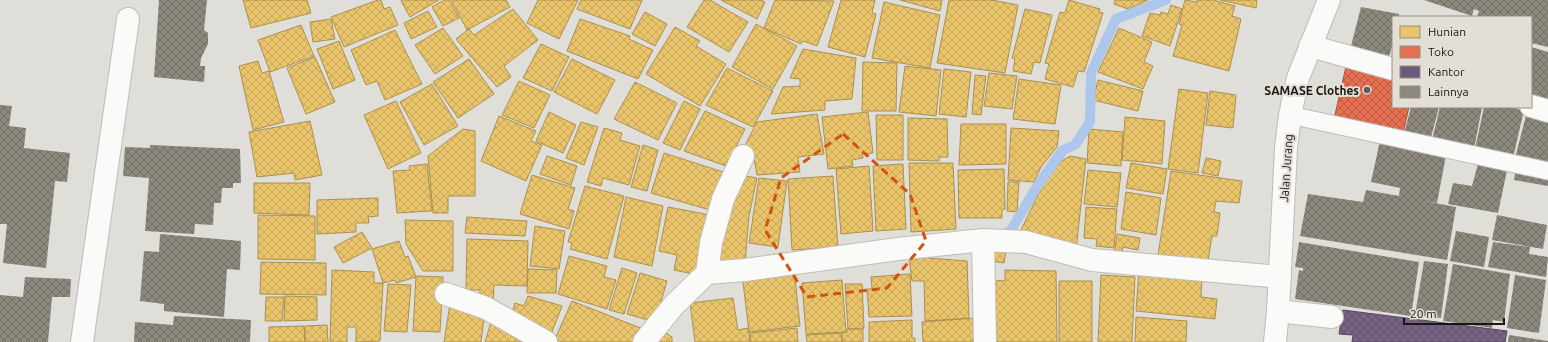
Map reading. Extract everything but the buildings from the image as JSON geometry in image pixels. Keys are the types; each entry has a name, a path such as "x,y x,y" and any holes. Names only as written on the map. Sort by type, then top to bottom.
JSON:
{"street":[{"name":"Jalan Jurang","path":"1275,342 1280,276 1286,148 1290,115 1298,78 1328,0"},
{"path":"82,342 128,19"},
{"path":"1310,46 1392,69"},
{"path":"1532,106 1548,111"},
{"path":"644,342 674,305 707,273 711,244 723,199 743,156"},
{"path":"707,273 745,270 898,249 983,240 1026,242 1092,260 1280,276"},
{"path":"983,240 985,342"},
{"path":"446,294 486,308 546,342"},
{"path":"1278,311 1332,317"}],"lane":[{"path":"1290,115 1548,171"}],"highlighted area":[{"path":"843,134 910,194 926,241 887,288 807,297 765,230 781,178"}],"waterway":[{"path":"1000,235 1010,232 1036,188 1063,150 1075,145 1090,122 1091,73 1116,19 1166,0"}],"place":[{"name":"SAMASE Clothes","path":"1367,90"}]}
